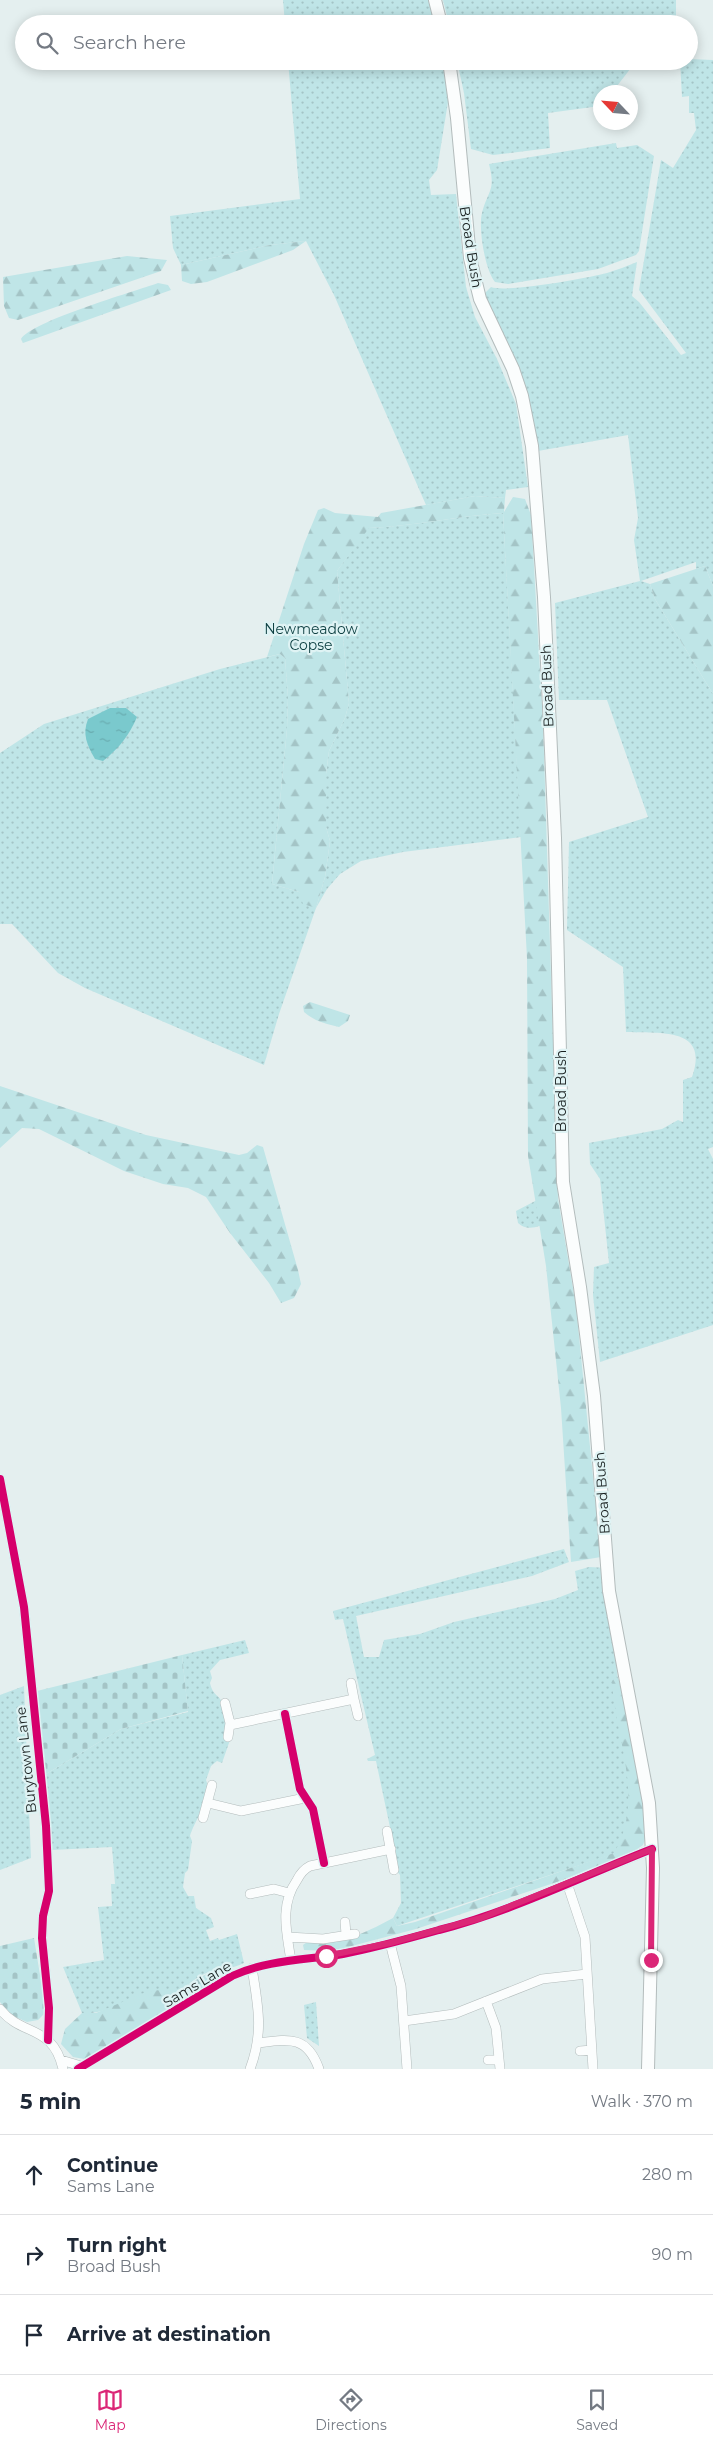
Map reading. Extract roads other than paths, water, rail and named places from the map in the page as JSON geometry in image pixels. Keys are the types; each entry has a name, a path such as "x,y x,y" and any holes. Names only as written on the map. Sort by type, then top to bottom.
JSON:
{"main road":[{"path":"435,0 439,15"},
{"name":"Broad Bush","path":"450,70 457,118 465,220 474,279 487,316 513,369 522,396 532,446 544,597 555,838 563,1182 580,1287 594,1396 609,1590 647,1790 652,1849 648,2069"}],"street":[{"name":"Burytown Lane","path":"0,1478 24,1607 46,1826 49,1891 43,1916 42,1938 49,2008 48,2040"},
{"path":"351,1683 358,1716"},
{"path":"230,1725 354,1699"},
{"path":"225,1703 230,1725 228,1737"},
{"path":"286,1714 298,1779 305,1798 313,1809 324,1863"},
{"path":"203,1818 212,1785"},
{"path":"208,1803 241,1811 305,1798"},
{"path":"387,1830 394,1870"},
{"path":"291,1962 285,1910 289,1893 307,1868 391,1849"},
{"name":"Sams Lane","path":"62,2065 80,2068 232,1976 252,1968 345,1953 390,1943 481,1918 652,1849"},
{"path":"567,1883 583,1928 588,1974 593,2069"},
{"path":"250,1894 274,1889 289,1893"},
{"path":"288,1937 323,1939 351,1934 345,1922"},
{"path":"390,1943 400,1986 407,2068 417,2066"},
{"path":"250,2069 258,2042 260,2015 252,1968"},
{"path":"404,2021 454,2014 542,1979 588,1974"},
{"path":"486,2001 496,2028 499,2064 488,2060"},
{"path":"0,2010 8,2018 48,2040 62,2065"},
{"path":"258,2042 286,2040 301,2043 313,2053 319,2069"},
{"path":"580,2051 592,2050"}],"water":[{"path":"110,708 126,708 137,717 123,741 103,761 95,759 88,744 85,730 88,719"}],"park label":[{"name":"Newmeadow Copse","path":"311,638"}]}
